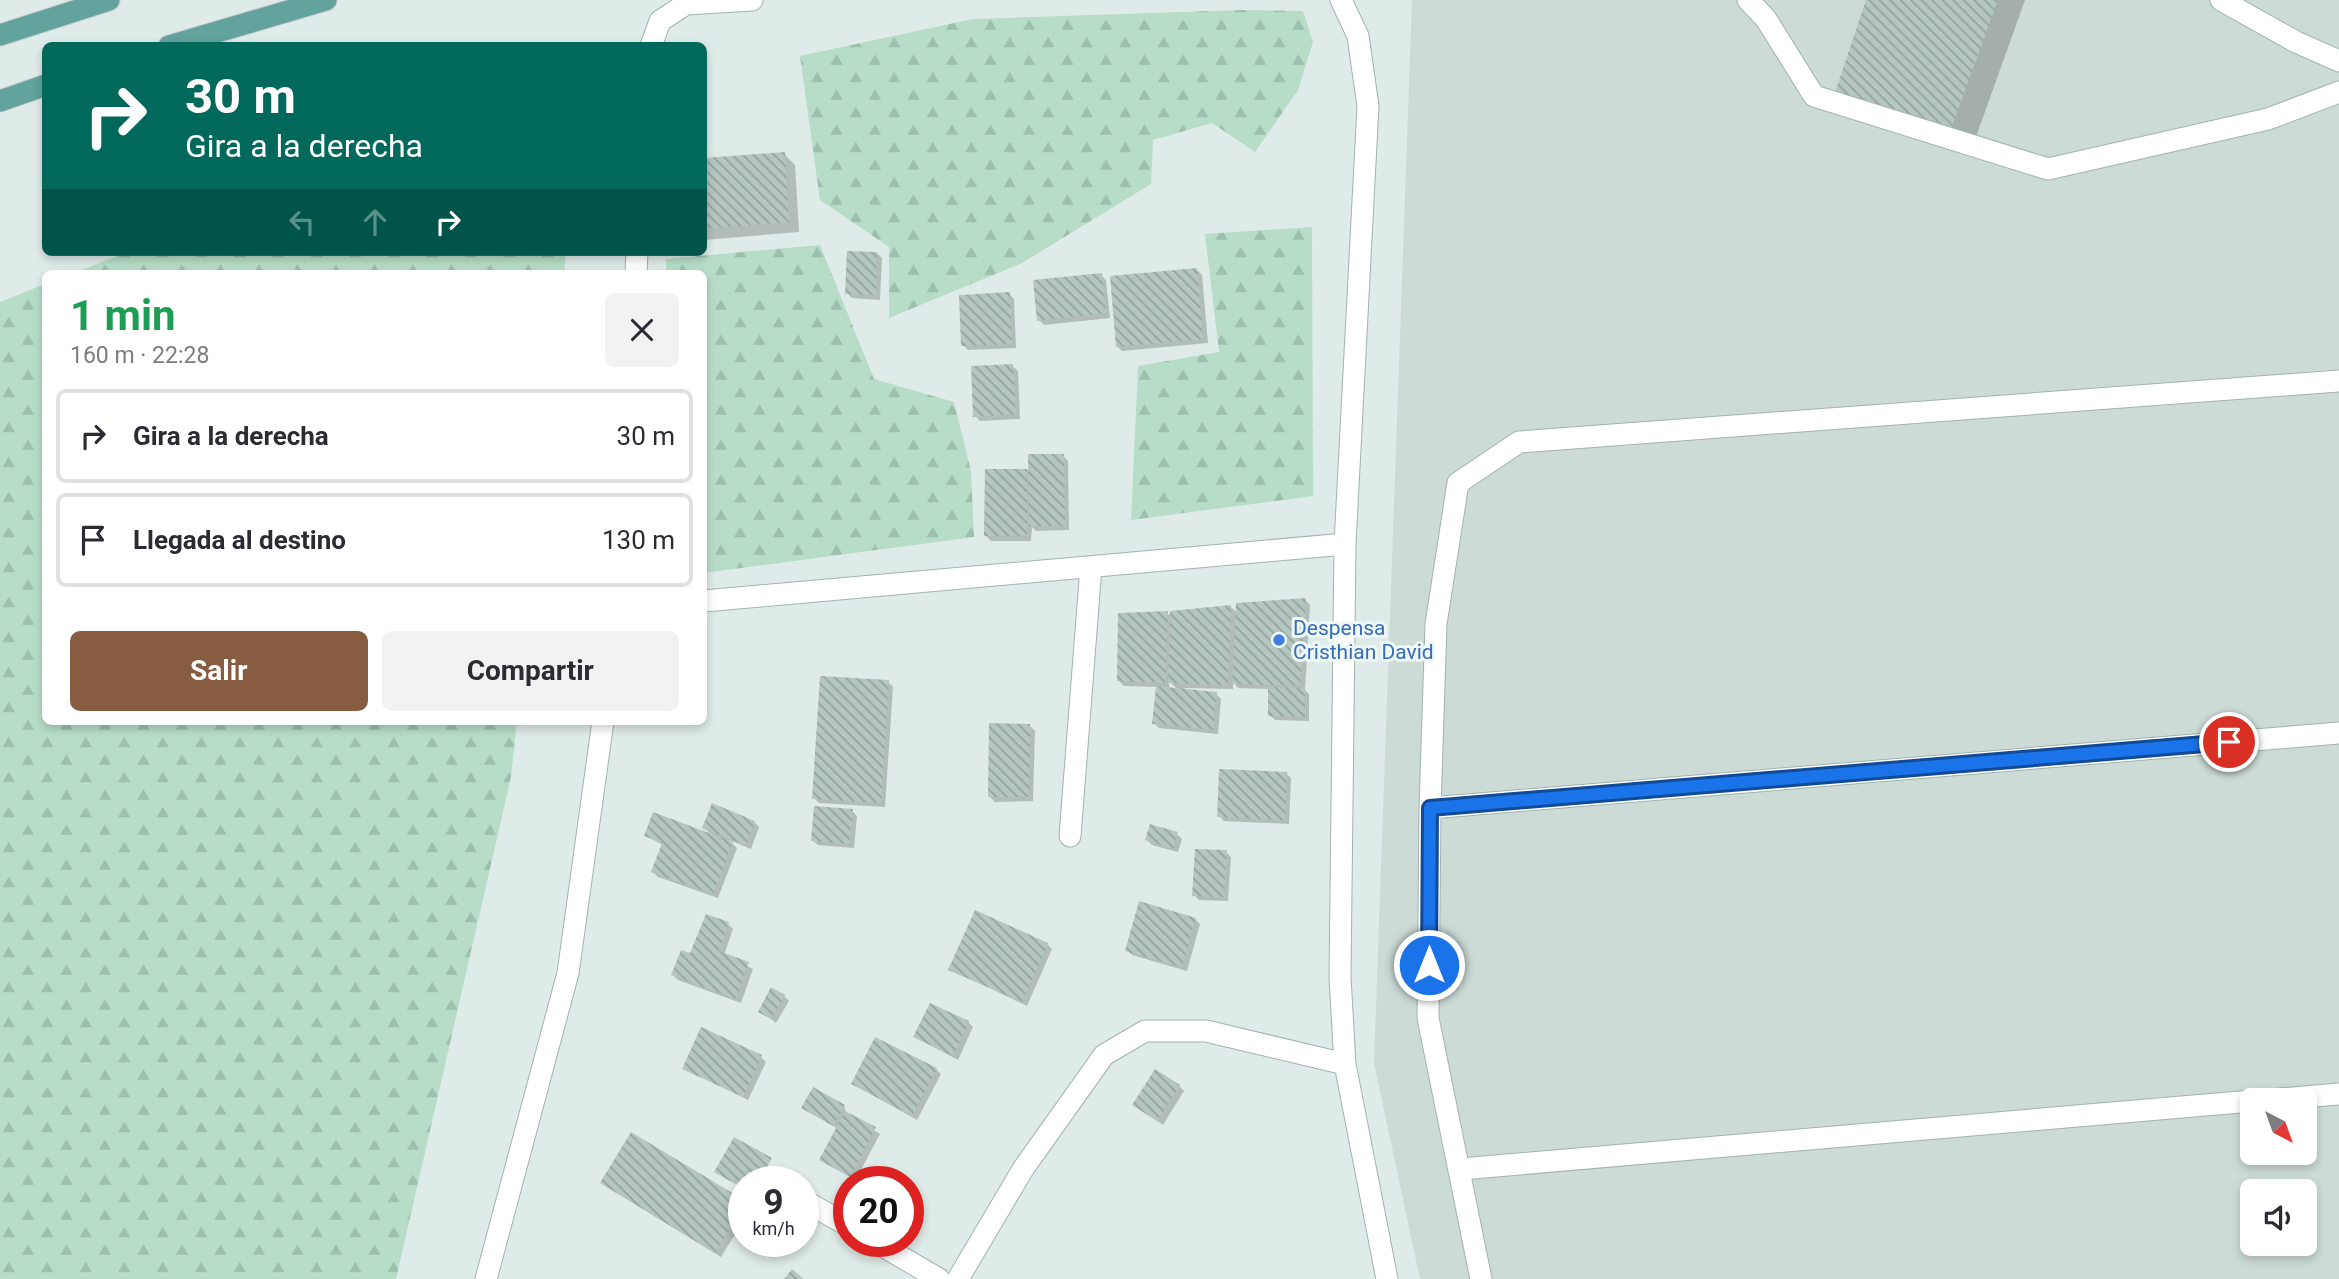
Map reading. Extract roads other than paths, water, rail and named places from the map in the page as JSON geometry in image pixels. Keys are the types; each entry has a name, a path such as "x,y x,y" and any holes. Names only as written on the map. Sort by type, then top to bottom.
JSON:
{"main road":[{"path":"0,35 109,0"},
{"path":"183,42 326,0"},
{"path":"0,101 42,86"}],"street":[{"path":"652,42 660,21 687,4 752,0"},
{"path":"1341,0 1358,36 1368,106 1345,544 1340,977 1345,1064 1387,1279"},
{"path":"1748,0 1766,19 1814,96 2048,169 2268,119 2339,92"},
{"path":"2221,0 2296,42 2339,61"},
{"path":"1481,1279 1461,1169 1428,1018 1430,808 1436,624 1458,483 1519,442 2339,381"},
{"path":"707,601 1345,544"},
{"path":"1070,836 1091,567"},
{"path":"486,1279 568,973 602,725"},
{"path":"1430,808 2339,733"},
{"path":"958,1279 1023,1168 1104,1055 1145,1031 1206,1031 1345,1064"},
{"path":"2317,1096 2339,1094"},
{"path":"1461,1169 2240,1102"},
{"path":"901,1257 939,1279"}],"place":[{"name":"Despensa Cristhian David","path":"1279,640"}]}
